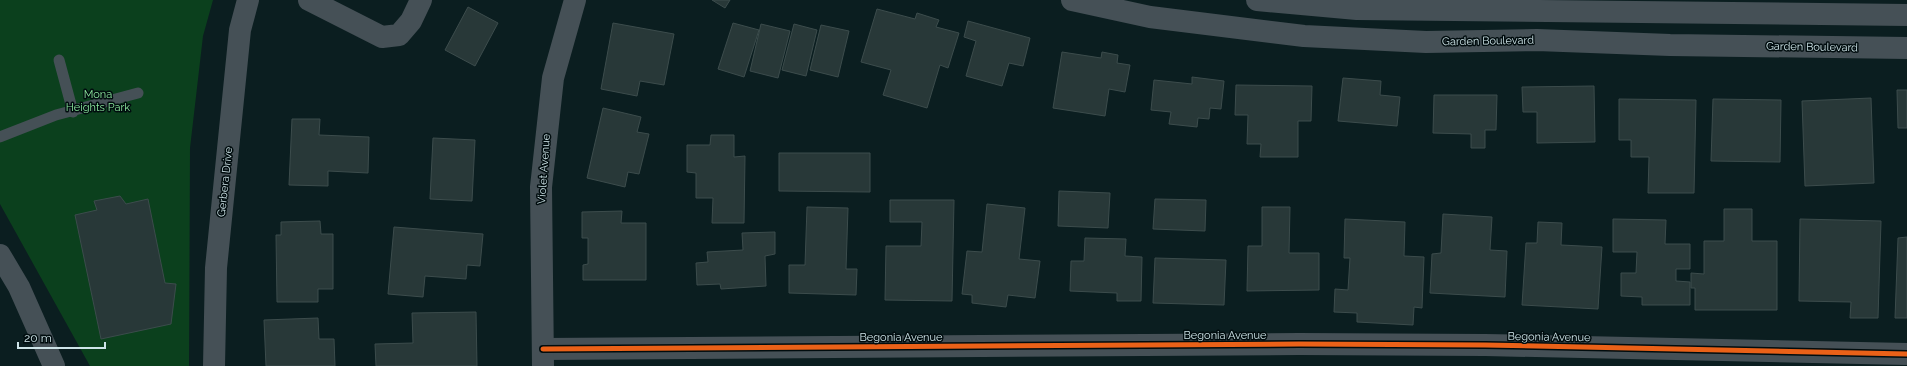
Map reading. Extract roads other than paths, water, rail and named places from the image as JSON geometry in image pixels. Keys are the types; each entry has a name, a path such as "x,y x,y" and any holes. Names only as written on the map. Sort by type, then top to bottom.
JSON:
{"street":[{"name":"Gerbera Drive","path":"214,366 217,260 240,30 248,0"},
{"path":"309,0 382,37 399,35 411,21 421,0"},
{"name":"Violet Avenue","path":"543,357 541,187 553,78 575,0"},
{"name":"Garden Boulevard","path":"1072,0 1150,17 1304,36 1426,42 1537,40 1678,45 1907,48"},
{"path":"1257,0 1357,9 1907,15"},
{"path":"0,255 19,287 54,366"},
{"name":"Begonia Avenue","path":"543,357 1299,344 1485,345 1907,354"}],"lane":[{"path":"59,60 73,112"},
{"path":"0,137 56,116 138,93"}],"park label":[{"name":"Mona Heights Park","path":"98,100"}]}
